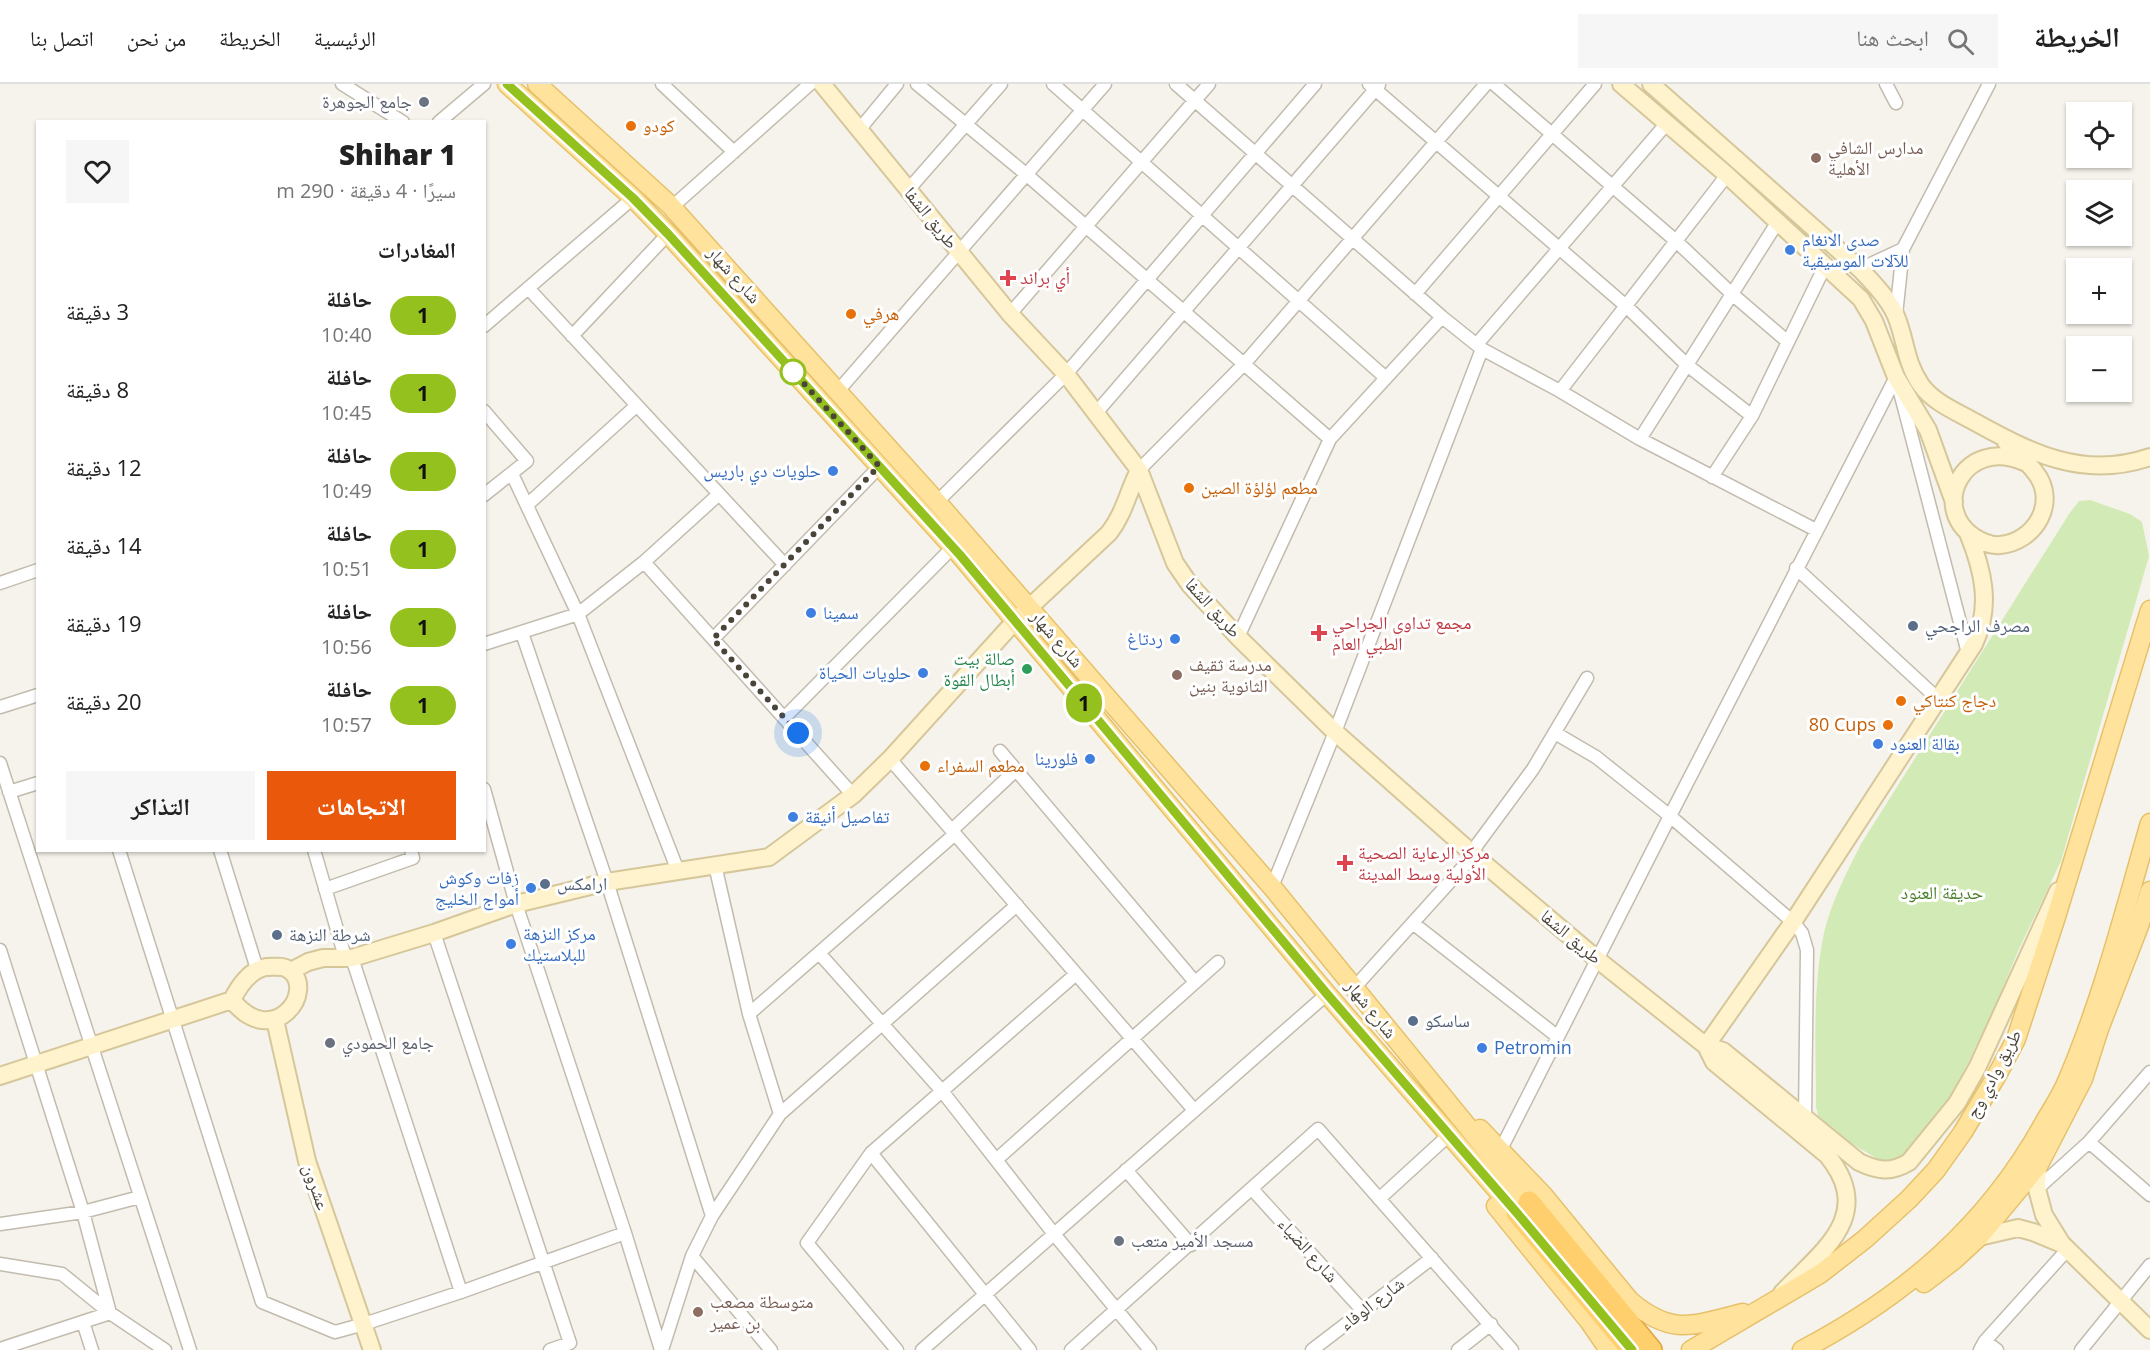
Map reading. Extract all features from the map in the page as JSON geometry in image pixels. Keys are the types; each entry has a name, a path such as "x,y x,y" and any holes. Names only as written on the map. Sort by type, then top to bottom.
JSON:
{"highway":[{"name":"شارع شهار","path":"1523,1208 1608,1310"},
{"path":"1608,1310 1632,1350"},
{"path":"1608,1310 1652,1350"}],"main road":[{"name":"شارع شهار","path":"507,84 633,198 668,234 953,547 1327,994 1449,1134 1523,1208"},
{"name":"شارع شهار","path":"537,84 672,207 1030,608 1272,887 1422,1072 1523,1208"},
{"name":"طريق وادي وج","path":"1691,1350 1760,1310 1779,1296 1820,1274 1865,1239 1909,1199 1936,1170 1963,1132 2016,1039 2150,610"},
{"path":"1844,1328 1910,1282 1957,1239 1995,1199 2030,1149 2072,1071 2098,998 2150,823"},
{"path":"1802,1350 1912,1293 1979,1237 2038,1166 2083,1079 2099,1029 2144,922 2150,891"},
{"path":"1422,1072 1502,1149 1544,1195 1630,1301 1646,1315 1661,1322 1686,1326 1760,1310"},
{"path":"1449,1134 1450,1149 1589,1321 1609,1350"}],"street":[{"path":"342,84 400,120"},
{"path":"441,120 484,84"},
{"path":"662,84 734,152"},
{"path":"672,207 810,84"},
{"name":"طريق الشفا","path":"822,84 1010,314 1066,374 1139,470 1175,562 1190,585 1238,637 1335,732 1598,960 1706,1046"},
{"path":"859,130 897,84"},
{"path":"917,84 1027,175 1330,439"},
{"path":"908,190 1001,84"},
{"path":"1053,84 1386,378"},
{"path":"838,391 1105,84"},
{"path":"1176,84 1415,294 1480,347 1640,439 1816,530"},
{"path":"1010,314 1209,84"},
{"path":"937,502 1066,374 1316,84"},
{"path":"0,1076 232,1000 249,976 257,969 277,967 291,971 308,962 323,958 348,957 434,933 516,904 607,882 769,857 853,795 890,759 1015,621 1109,533 1119,520 1139,470 1244,364 1486,84"},
{"path":"1494,84 1788,342"},
{"path":"1415,294 1595,84"},
{"path":"1621,84 1727,175 1861,299 1874,321 1896,377 1968,653"},
{"path":"1651,84 1860,269 1896,315 1910,368 1923,387 1939,402 2000,436 2036,472 2045,500 2042,515 2035,528 2024,538 2010,544 1995,545 1981,542 1968,533 1959,522 1928,430 1896,377"},
{"path":"1886,84 1896,103"},
{"path":"1896,315 1903,249 1989,84"},
{"path":"1096,413 1375,86 1436,142 1626,306 1687,365 1752,416"},
{"path":"1272,887 1335,732 1480,347 1559,248 1667,123"},
{"path":"1560,391 1727,175"},
{"path":"486,324 633,198"},
{"path":"1640,439 1777,223"},
{"path":"572,336 668,234"},
{"path":"1860,269 1903,249"},
{"path":"1712,477 1752,416 1825,266"},
{"path":"528,288 784,565"},
{"path":"1238,637 1330,439 1442,317"},
{"path":"1502,1149 1796,568 1896,377"},
{"path":"527,505 636,406"},
{"path":"486,414 527,461 486,494"},
{"path":"1954,502 1954,492 1959,478 1968,467 1981,458 1995,454 2067,464 2102,466 2131,463 2150,457"},
{"path":"713,639 879,466"},
{"path":"512,474 578,614 678,871"},
{"path":"486,643 578,614 644,562 718,495"},
{"path":"1706,1046 1793,922 1982,629 1985,613 1984,593 1978,558 1968,533"},
{"path":"784,718 953,547"},
{"path":"644,562 853,795"},
{"path":"1796,568 1938,699"},
{"path":"0,583 36,571"},
{"path":"522,633 607,882 712,1216"},
{"path":"1354,988 1414,924 1473,854 1533,769 1587,678"},
{"path":"0,707 36,696"},
{"path":"1555,733 1596,757 1670,816 1793,922 1802,933 1807,950 1805,1119"},
{"path":"1000,751 1195,982"},
{"path":"890,759 1194,1110"},
{"path":"0,764 190,1350"},
{"path":"749,1014 954,832 1016,771"},
{"path":"9,792 36,784"},
{"path":"486,796 516,904 625,1233 661,1350"},
{"path":"120,852 262,1302 335,1332 461,1292 625,1233"},
{"path":"221,852 257,969"},
{"path":"315,852 325,890 461,1292"},
{"path":"325,890 413,858 412,852"},
{"path":"1706,1046 1723,1051 1859,1162 1874,1169 1886,1171 1899,1168 1909,1162 1957,1103 1977,1068 2075,853"},
{"path":"715,865 749,1014 780,1114"},
{"path":"661,1350 692,1256 712,1216 780,1114 1017,905"},
{"path":"1414,924 1557,1037"},
{"path":"434,933 570,1343 550,1350"},
{"path":"0,950 83,1212 110,1313"},
{"path":"819,954 942,1091 1054,1234 1150,1350"},
{"path":"996,1160 1218,962"},
{"path":"232,1000 242,1011 259,1020 275,1020 288,1013 294,1004 297,982 291,971"},
{"path":"897,1350 807,1243 871,1152 1076,974"},
{"path":"921,1350 1327,994"},
{"name":"عشرون","path":"275,1020 307,1161 372,1350"},
{"path":"1706,1046 1714,1062 1827,1155 1838,1169 1845,1185 1848,1199 1847,1214 1839,1229 1779,1296"},
{"path":"2037,1189 2089,1142 2150,1072"},
{"path":"1071,1350 1318,1129 1512,1350"},
{"path":"1379,1199 1449,1134"},
{"path":"2089,1142 2150,1195"},
{"path":"871,1152 1030,1350"},
{"path":"2038,1166 2037,1189 2044,1215 2064,1247 2150,1330"},
{"path":"1126,1170 1191,1245"},
{"name":"شارع الضياء","path":"1252,1189 1363,1311"},
{"path":"0,1224 83,1212 140,1197"},
{"path":"1979,1237 2018,1228 2033,1232 2064,1247"},
{"path":"1997,1350 1982,1345 2064,1247"},
{"path":"692,1256 771,1350"},
{"name":"شارع الوفاء","path":"1312,1350 1432,1258"},
{"path":"0,1264 62,1274 110,1313 165,1350"},
{"path":"2081,1350 2150,1265"},
{"path":"1,1348 110,1313"},
{"path":"82,1322 92,1350"},
{"path":"1458,1350 1491,1324"}],"green space":[{"name":"حديقة العنود","path":"2090,500 2130,514 2142,522 2149,556 2061,861 1952,1096 1903,1160 1881,1161 1837,1135 1819,1118 1816,1107 1816,998 1820,955 1827,921 1840,887 1861,844 2069,514 2079,501"}],"bus line":[{"name":"1","path":"507,84 633,198 668,234 960,555 1327,994 1517,1213 1632,1350"}],"place":[{"name":"جامع الجوهرة","path":"424,102"},
{"name":"كودو","path":"631,126"},
{"name":"مدارس الشافي الأهلية","path":"1816,158"},
{"name":"صدى الانغام للآلات الموسيقية","path":"1790,250"},
{"name":"أي براند","path":"1008,278"},
{"name":"هرفي","path":"851,314"},
{"name":"حلويات دي باريس","path":"833,471"},
{"name":"مطعم لؤلؤة الصين","path":"1189,488"},
{"name":"سمينا","path":"811,613"},
{"name":"مصرف الراجحي","path":"1913,626"},
{"name":"مجمع تداوي الجراحي الطبي العام","path":"1319,633"},
{"name":"ردتاغ","path":"1175,639"},
{"name":"صالة بيت أبطال القوة","path":"1027,669"},
{"name":"حلويات الحياة","path":"923,673"},
{"name":"مدرسة ثقيف الثانوية بنين","path":"1177,675"},
{"name":"دجاج كنتاكي","path":"1901,701"},
{"name":"80 Cups","path":"1888,725"},
{"name":"بقالة العنود","path":"1878,744"},
{"name":"فلورينا","path":"1090,759"},
{"name":"مطعم السفراء","path":"925,766"},
{"name":"تفاصيل أنيقة","path":"793,817"},
{"name":"مركز الرعاية الصحية الأولية وسط المدينة","path":"1345,863"},
{"name":"ارامكس","path":"545,884"},
{"name":"زفات وكوش أمواج الخليج","path":"531,888"},
{"name":"شرطة النزهة","path":"277,935"},
{"name":"مركز النزهة للبلاستيك","path":"511,944"},
{"name":"ساسكو","path":"1413,1021"},
{"name":"جامع الحمودي","path":"330,1043"},
{"name":"Petromin","path":"1482,1048"},
{"name":"مسجد الأمير متعب","path":"1119,1241"},
{"name":"متوسطة مصعب بن عمير","path":"698,1312"}],"route":[{"path":"793,372 788,366 879,466 713,639 798,733"}]}
